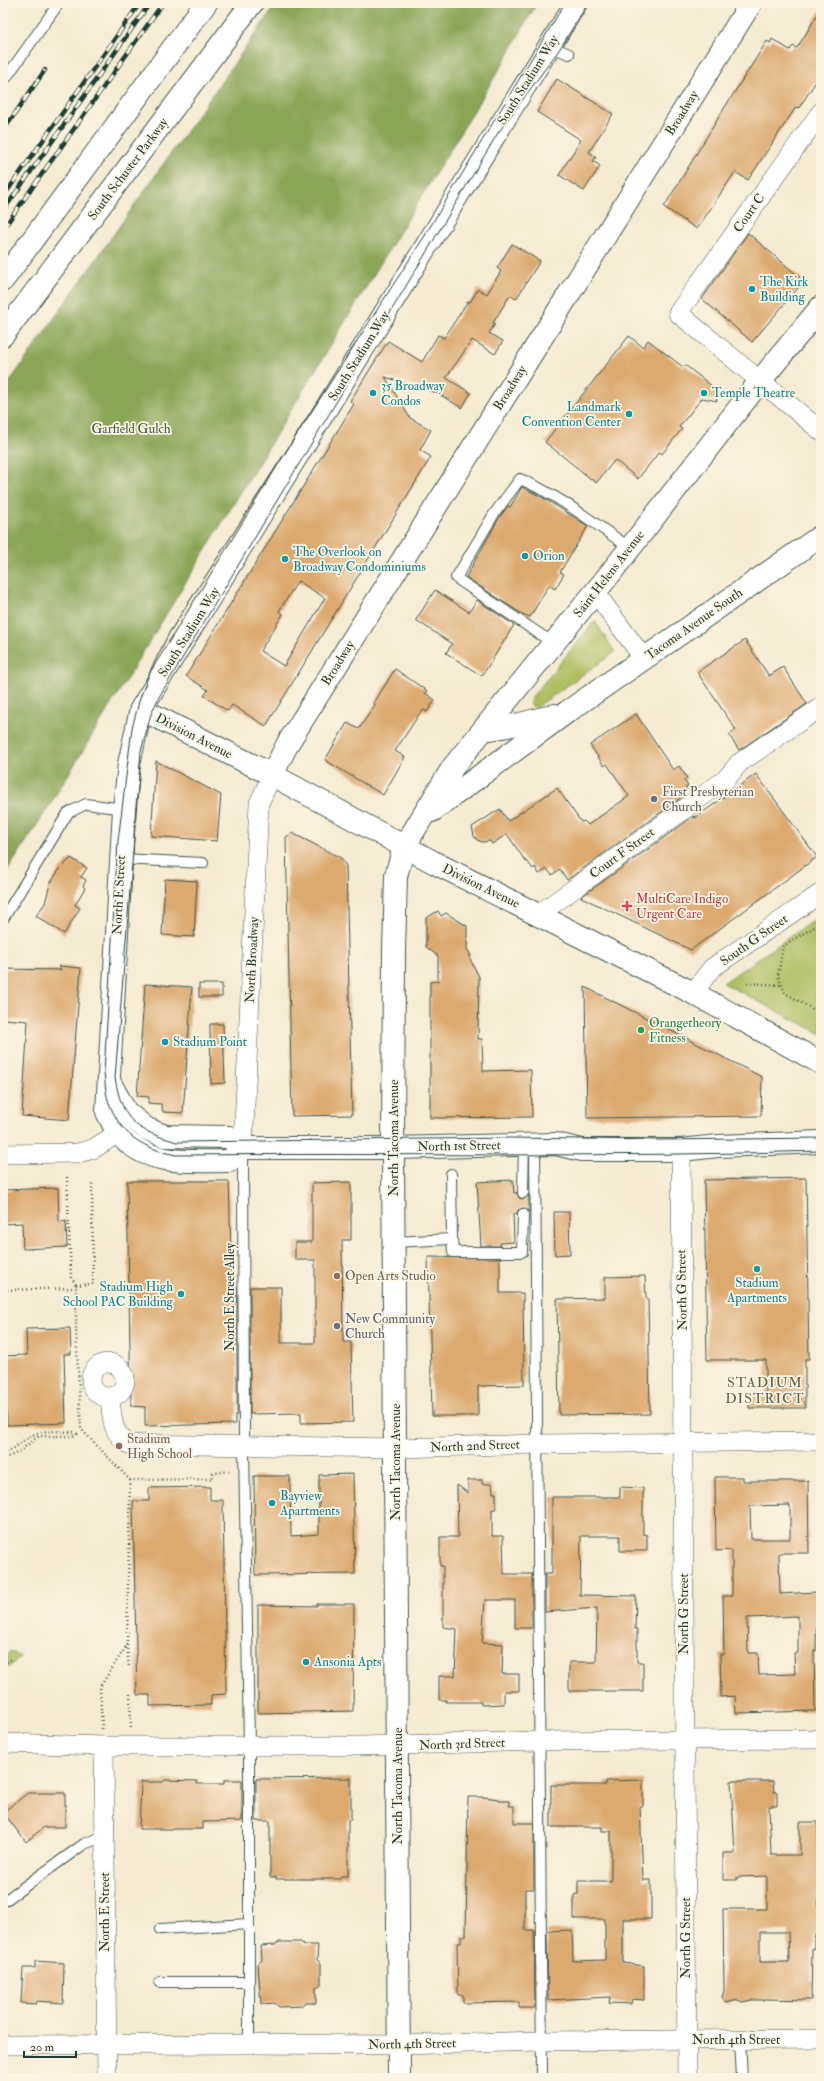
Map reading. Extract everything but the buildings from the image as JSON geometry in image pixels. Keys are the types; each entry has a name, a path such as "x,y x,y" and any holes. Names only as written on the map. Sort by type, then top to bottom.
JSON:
{"main road":[{"path":"3,280 206,3"},
{"name":"South Schuster Parkway","path":"3,335 252,3"},
{"name":"South Stadium Way","path":"141,709 559,50 576,3"},
{"name":"Broadway","path":"272,775 292,736 751,3"},
{"name":"Saint Helens Avenue","path":"404,847 425,816 453,768 630,548 760,381 821,307"},
{"name":"Tacoma Avenue South","path":"425,816 567,712 821,536"},
{"name":"Division Avenue","path":"141,709 272,775 404,847 693,993 821,1063"},
{"name":"North E Street","path":"118,1133 107,1112 124,809 133,740 141,709"},
{"name":"Tacoma Avenue South","path":"484,730 520,724 567,712"},
{"name":"North Tacoma Avenue","path":"399,2078 393,1148 395,901 396,876 404,847"},
{"path":"109,1081 126,1112 147,1129 165,1136 229,1137 243,1148 229,1161 167,1161 132,1146 118,1133"},
{"name":"North 1st Street","path":"243,1148 393,1148 538,1144 572,1140 582,1134 680,1136 718,1146"},
{"name":"North 1st Street","path":"538,1144 582,1150 681,1150 718,1146 821,1142"}],"street":[{"name":"Court C","path":"760,381 678,313 821,112"},
{"path":"760,381 821,431"},
{"path":"595,592 644,659"},
{"name":"Court F Street","path":"539,914 726,779 740,763 821,707"},
{"name":"North Broadway","path":"243,1148 258,811 259,804 272,775"},
{"name":"South G Street","path":"693,993 712,968 821,893"},
{"path":"3,1154 78,1153 93,1149 118,1133"},
{"name":"North G Street","path":"681,1150 687,2078"},
{"name":"North 2nd Street","path":"110,1397 113,1425 122,1440 129,1444 244,1447 396,1448 538,1444 821,1441"},
{"name":"North 3rd Street","path":"3,1743 103,1738 249,1745 397,1745 821,1739"},
{"name":"North E Street","path":"103,1738 107,2078"},
{"name":"North 4th Street","path":"3,2045 399,2045 542,2041 821,2039"}],"lane":[{"path":"3,82 59,3"},
{"path":"553,643 456,578 494,514 520,479 539,487 585,516 630,548"},
{"path":"3,919 68,813 86,804 124,809"},
{"path":"121,859 203,863"},
{"path":"523,1193 538,1144"},
{"path":"538,1144 538,1444 542,2078"},
{"name":"North E Street Alley","path":"243,1148 244,1447 249,1745 250,2044"},
{"path":"451,1174 453,1252 522,1252 523,1214"},
{"path":"394,1242 452,1238"},
{"path":"3,1902 84,1844 105,1836"},
{"path":"160,1929 249,1924"},
{"path":"160,1982 249,1982"},
{"path":"740,2040 742,2078"}],"path":[{"path":"821,923 783,946 778,976 785,993 821,1014"},
{"path":"747,983 782,985"},
{"path":"67,1177 71,1277 75,1286 76,1328"},
{"path":"3,1290 93,1284 92,1181"},
{"path":"3,1454 14,1450 28,1438 39,1432 73,1432 77,1434"},
{"path":"3,1459 17,1454 39,1436 73,1436 84,1432"},
{"path":"129,1668 127,1645 130,1480"},
{"path":"103,1738 100,1687 127,1645"},
{"path":"3,1664 13,1658"},
{"path":"130,1694 131,1728"}],"green space":[{"name":"Garfield Gulch","path":"277,3 537,3 505,60 51,803 3,878 3,391"},
{"path":"595,621 615,652 537,707 533,707 530,703 531,698"},
{"path":"821,915 821,1034 723,983"},
{"path":"10,1651 21,1657 3,1672 3,1662"}],"tram line":[{"path":"565,3 424,237 169,633 152,667 140,698 132,728 118,841 104,1072 107,1097 119,1122 134,1138 143,1144 176,1155 579,1155 821,1151"},
{"path":"588,3 559,50 498,133 159,697 151,714 141,751 115,1078 118,1093 122,1105 133,1122 151,1133 177,1142 508,1138 662,1140 821,1138"}],"railway":[{"path":"3,197 140,3"},
{"path":"3,211 150,3"},
{"path":"3,229 163,3"},
{"path":"3,131 45,70"}],"place":[{"name":"The Kirk Building","path":"752,289"},
{"name":"35 Broadway Condos","path":"373,393"},
{"name":"Temple Theatre","path":"704,393"},
{"name":"Landmark Convention Center","path":"629,414"},
{"name":"Orion","path":"525,556"},
{"name":"The Overlook on Broadway Condominiums","path":"285,559"},
{"name":"First Presbyterian Church","path":"654,799"},
{"name":"MultiCare Indigo Urgent Care","path":"627,906"},
{"name":"Orangetheory Fitness","path":"641,1030"},
{"name":"Stadium Point","path":"165,1042"},
{"name":"Stadium Apartments","path":"757,1269"},
{"name":"Open Arts Studio","path":"337,1276"},
{"name":"Stadium High School PAC Building","path":"181,1294"},
{"name":"New Community Church","path":"337,1326"},
{"name":"Stadium High School","path":"119,1446"},
{"name":"Bayview Apartments","path":"272,1503"},
{"name":"Ansonia Apts","path":"306,1662"}],"district":[{"name":"STADIUM DISTRICT","path":"765,1390"}]}
